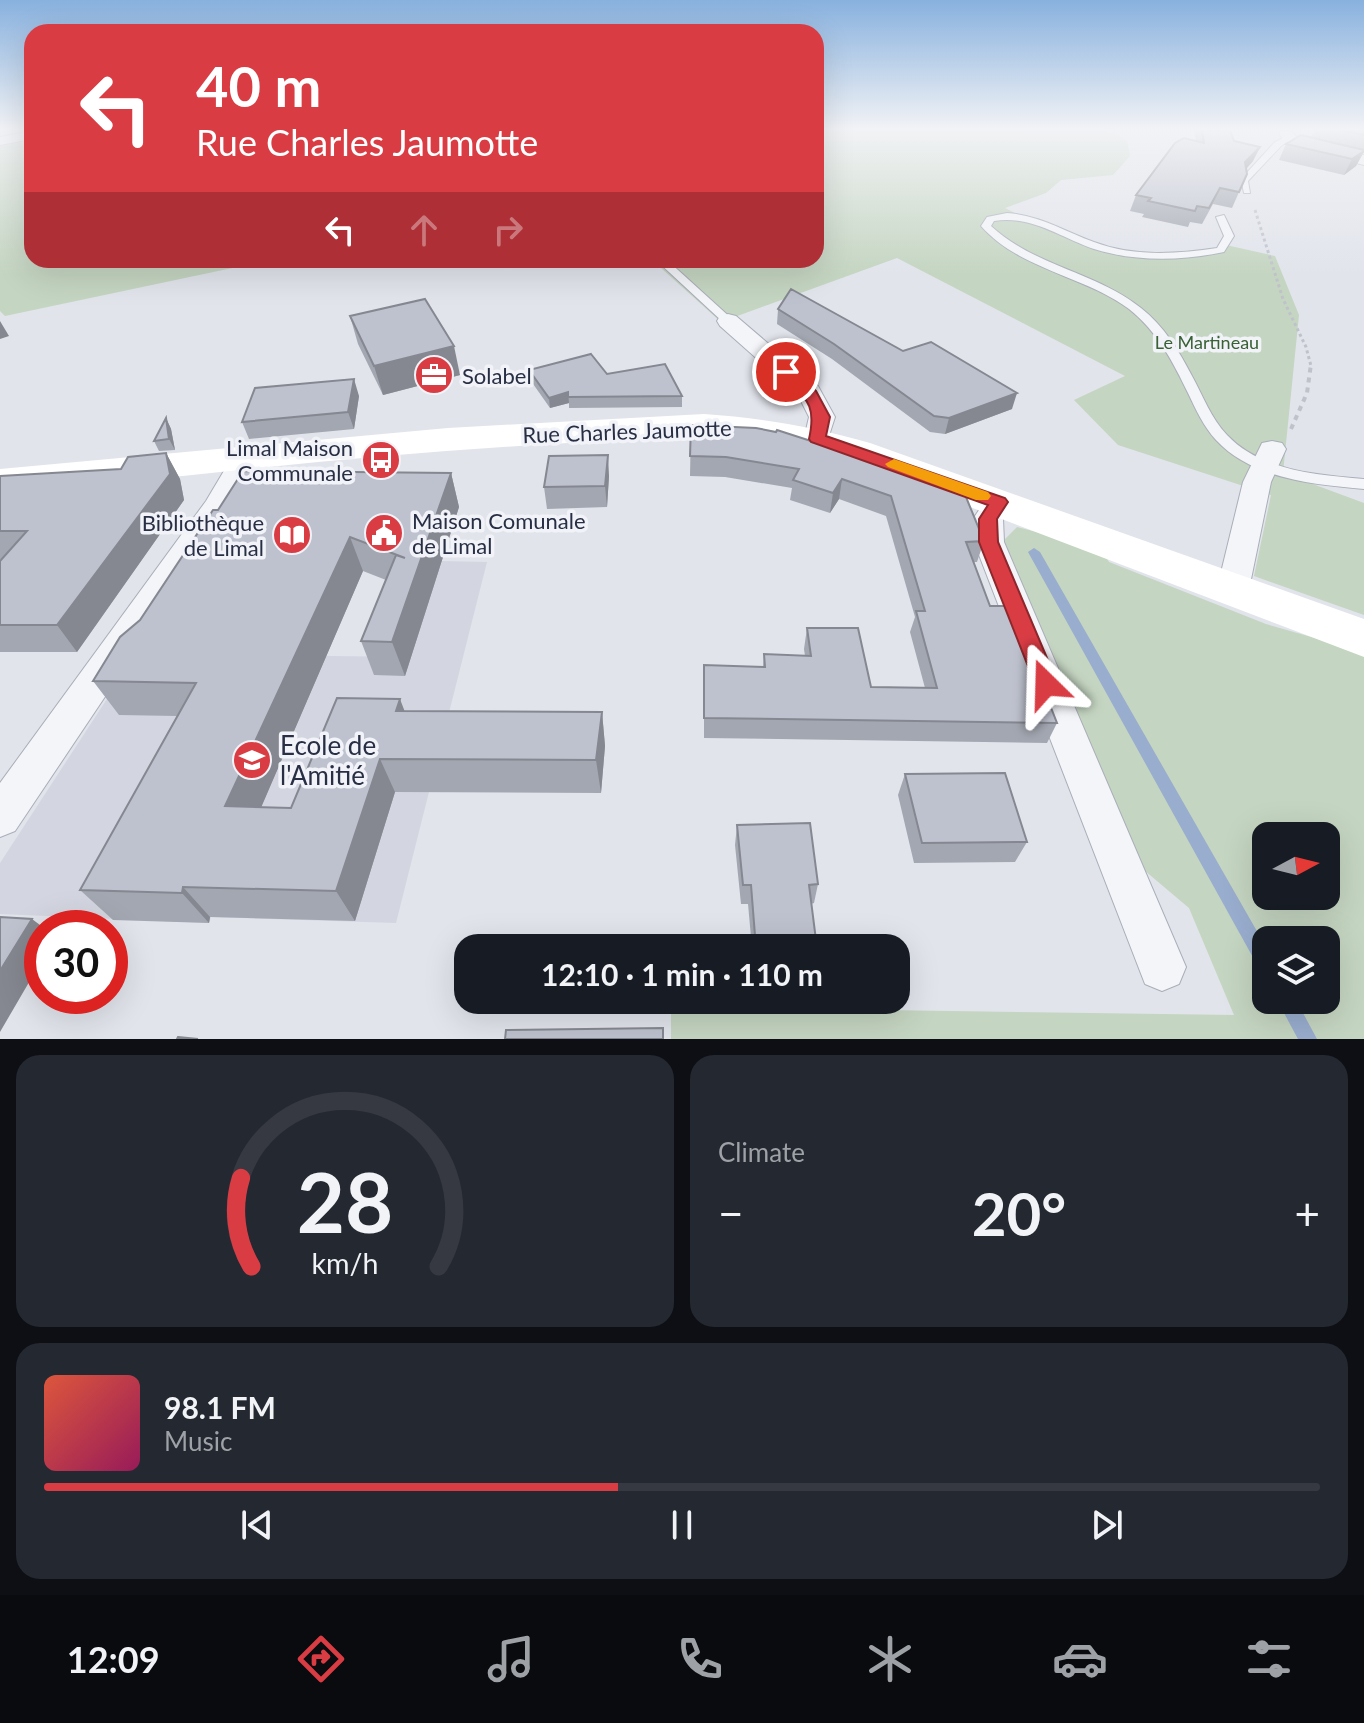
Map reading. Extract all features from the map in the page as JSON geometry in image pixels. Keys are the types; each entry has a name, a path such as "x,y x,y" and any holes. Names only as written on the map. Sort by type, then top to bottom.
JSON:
{"main road":[{"name":"Rue Charles Jaumotte","path":"0,482 475,437 704,425 817,439 999,502 1364,638"}],"street":[{"path":"728,321 809,391 822,417 817,439"},
{"path":"1233,589 1257,482 1269,456"},
{"path":"0,817 218,506 244,460"},
{"path":"999,502 988,519 989,542 1162,967"}],"lane":[{"path":"1246,178 1244,181 1247,191"},
{"path":"1221,217 1229,236 1220,250 1186,256 1145,256 1106,250 1021,214 990,219 986,226 1010,247 1099,285 1131,306 1165,337 1205,413 1224,440 1329,481 1364,484"},
{"path":"670,268 728,321"}],"path":[{"path":"1247,191 1269,245 1288,310 1308,349 1312,367 1301,413 1284,442 1269,456"}],"shaded area":[{"name":"Ecole de l'Amitié","path":"208,544 163,654 410,657 442,561 487,562 396,923 211,917 209,923 128,920 128,910 24,910 24,915 0,914 0,863"}],"green space":[{"path":"0,178 24,178 24,268 232,268 5,316 0,311"},
{"name":"Le Martineau","path":"824,178 1077,178 1061,180 1046,193 1005,208 1068,239 1134,258 1203,254 1226,245 1275,256 1299,315 1283,473 1364,503 1364,615 1254,576 1271,495 1118,445 1074,400 1125,376 897,258 721,322 661,268 824,268"},
{"path":"1017,527 1100,548 1109,562 1266,624 1364,652 1364,1039 671,1039 671,1014 910,1014 910,1010 1234,1015 1189,908 1144,870 1003,541"}],"building":[{"path":"1148,178 1245,178 1239,192 1220,188 1209,208 1197,206 1195,211 1148,201 1151,198 1136,195"},
{"path":"791,289 903,351 931,342 1017,393 949,418 934,416 834,344 778,309"},
{"path":"425,299 454,346 374,366 350,316"},
{"path":"591,354 607,374 665,364 682,396 568,397 568,392 549,398 529,370"},
{"path":"354,379 348,412 242,422 255,388"},
{"path":"166,418 169,439 154,441"},
{"path":"691,425 777,430 956,488 966,497 984,541 966,542 990,606 1011,606 1057,723 704,718 704,665 765,667 764,654 811,656 807,628 858,628 871,687 937,688 916,611 925,611 891,496 842,479 833,493 793,480 799,469 726,457 690,456"},
{"path":"166,453 170,474 57,625 0,625 0,561 27,531 0,531 0,476 121,469 128,457"},
{"path":"608,455 605,486 544,487 549,456"},
{"path":"243,471 451,473 392,642 361,641 396,555 405,558 350,537 225,806 291,808 337,698 400,699 396,711 602,712 596,760 380,759 336,891 183,887 182,893 80,890 196,683 93,681 120,637 140,620 213,510 218,510"},
{"path":"1005,773 1027,842 922,843 905,774"},
{"path":"810,823 818,884 809,885 815,934 755,934 751,885 743,885 737,825"},
{"path":"0,917 24,918 24,932 0,971"},
{"path":"663,1028 663,1039 505,1039 506,1030"}],"waterway":[{"path":"1034,552 1252,939"},
{"path":"1294,1014 1308,1039"}],"slow traffic":[{"path":"894,464 982,496"}],"place":[{"name":"Solabel","path":"434,375"},
{"name":"Limal Maison Communale","path":"381,460"},
{"name":"Maison Comunale de Limal","path":"384,533"},
{"name":"Bibliothèque de Limal","path":"292,535"},
{"name":"Ecole de l'Amitié","path":"252,760"}],"route":[{"path":"786,372 809,391 822,417 817,439 999,502 988,519 989,542 1046,684"}]}
